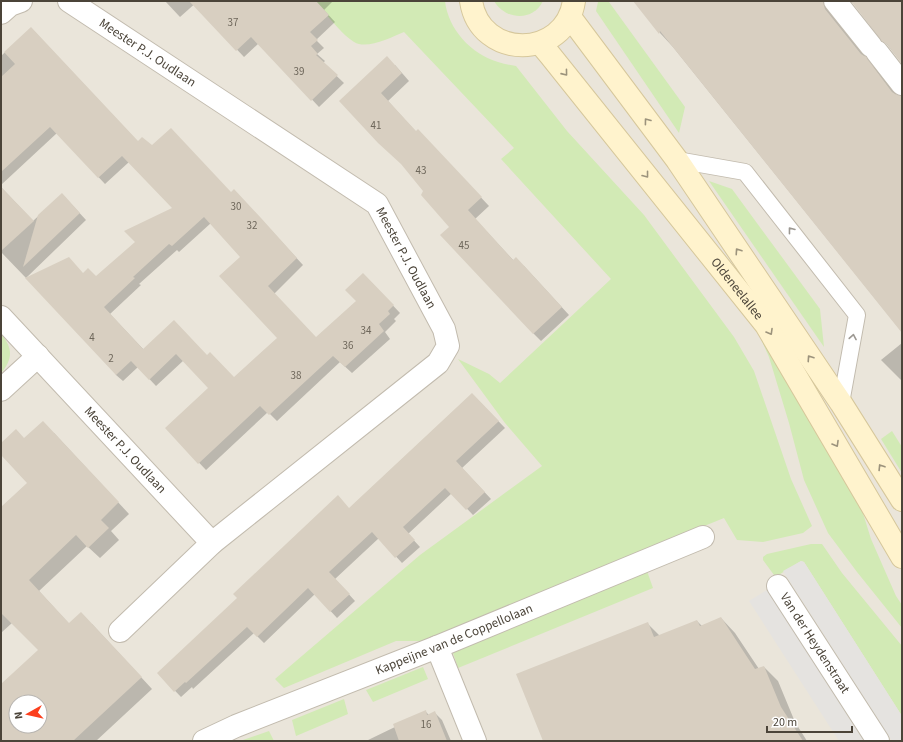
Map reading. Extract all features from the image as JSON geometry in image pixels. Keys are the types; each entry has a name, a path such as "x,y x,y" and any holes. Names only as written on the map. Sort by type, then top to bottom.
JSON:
{"street":[{"path":"1,13 10,5 21,1"},
{"name":"Meester P.J. Oudlaan","path":"69,1 377,204 444,329 448,346 438,363 212,543 120,631"},
{"path":"471,1 478,20 489,33 504,42 522,46 540,43 557,33 572,9"},
{"path":"835,1 902,84"},
{"name":"Oldeneelallee","path":"572,9 677,160 841,403 902,500"},
{"name":"Oldeneelallee","path":"540,43 766,325 902,557"},
{"name":"Meester P.J. Oudlaan","path":"1,317 212,543"},
{"path":"1,390 38,356"},
{"name":"Kappeijne van de Coppellolaan","path":"204,741 236,726 437,647 703,537"},
{"name":"Van der Heydenstraat","path":"778,586 878,741"},
{"path":"437,647 475,741"}],"lane":[{"path":"677,160 746,172 857,316 841,403"}],"shaded area":[{"path":"1,1 902,1 902,741 1,741"},
{"path":"801,561 804,562 902,716 902,741 892,741 783,571"},
{"path":"767,590 864,741 839,741 749,601"}],"green space":[{"path":"315,1 445,1 451,21 462,39 470,47 488,58 500,63 516,66 567,131 644,215 734,337 754,371 791,479 812,526 803,533 763,542 737,540 724,518 495,611 433,641 396,641 284,688 275,679 420,555 542,466 505,423 458,359 489,374 500,383 611,279 501,159 514,148 404,32 376,43 364,45 359,44 348,38"},
{"path":"494,1 543,1 533,13 519,16 505,12"},
{"path":"598,2 609,2 685,107 679,133 596,11"},
{"path":"709,181 732,189 820,309 824,347"},
{"path":"757,330 857,494 871,539 896,596 902,605 902,628 828,533 804,480 769,357"},
{"path":"1,334 8,344 10,354 8,363 1,373"},
{"path":"892,431 902,447 902,473 881,439"},
{"path":"811,544 822,544 842,573 902,646 902,716 804,562 801,561 777,576 774,575 763,560 763,557 767,554"},
{"path":"647,571 653,588 458,668 452,650"},
{"path":"423,667 428,679 373,702 366,690"},
{"path":"344,699 348,714 296,736 292,720"},
{"path":"269,731 274,741 240,741"}],"building":[{"path":"189,1 316,1 329,15 310,32 318,40 311,46 318,54 316,55 338,75 311,101 251,37 236,51"},
{"path":"633,1 823,1 825,9 861,54 866,57 892,92 902,96 902,333 660,31 659,34"},
{"path":"851,1 902,1 902,64 887,44 882,41"},
{"path":"31,27 138,141 142,137 152,145 171,128 231,192 234,189 297,258 268,286 316,337 356,301 345,290 363,273 394,305 388,311 390,314 379,324 384,331 345,367 333,356 269,415 260,406 198,464 165,428 208,388 176,354 149,380 131,361 116,375 25,278 69,257 83,273 88,268 96,276 135,242 124,231 172,208 122,156 98,178 50,127 1,172 1,77 15,64 4,52","holes":["204,217 240,257 219,276 277,338 234,377 210,352 207,355 174,320 143,349 104,307 135,278 133,277 169,244 172,246"]},
{"path":"387,56 402,73 381,93 416,131 418,129 482,197 468,210 513,260 516,257 562,307 533,334 440,235 449,227 421,195 423,191 401,164 378,143 339,101"},
{"path":"1,187 34,221 1,251"},
{"path":"62,193 80,213 23,267 38,215"},
{"path":"472,393 499,421 456,461 485,492 466,510 445,488 403,527 415,540 395,558 372,532 329,572 350,594 330,612 308,588 257,637 247,627 186,683 185,682 174,692 157,673 237,598 233,594 338,495 349,508"},
{"path":"43,421 119,502 101,520 109,528 88,548 76,535 29,580 69,623 81,612 142,677 73,741 1,741 1,684 38,650 1,613 1,507 27,483 1,455 1,443 16,429 24,438"},
{"path":"721,617 755,669 764,666 781,707 803,741 543,741 516,674 648,622 654,637 697,620 700,626"},
{"path":"426,710 427,715 435,711 447,741 399,741 393,724"}]}
